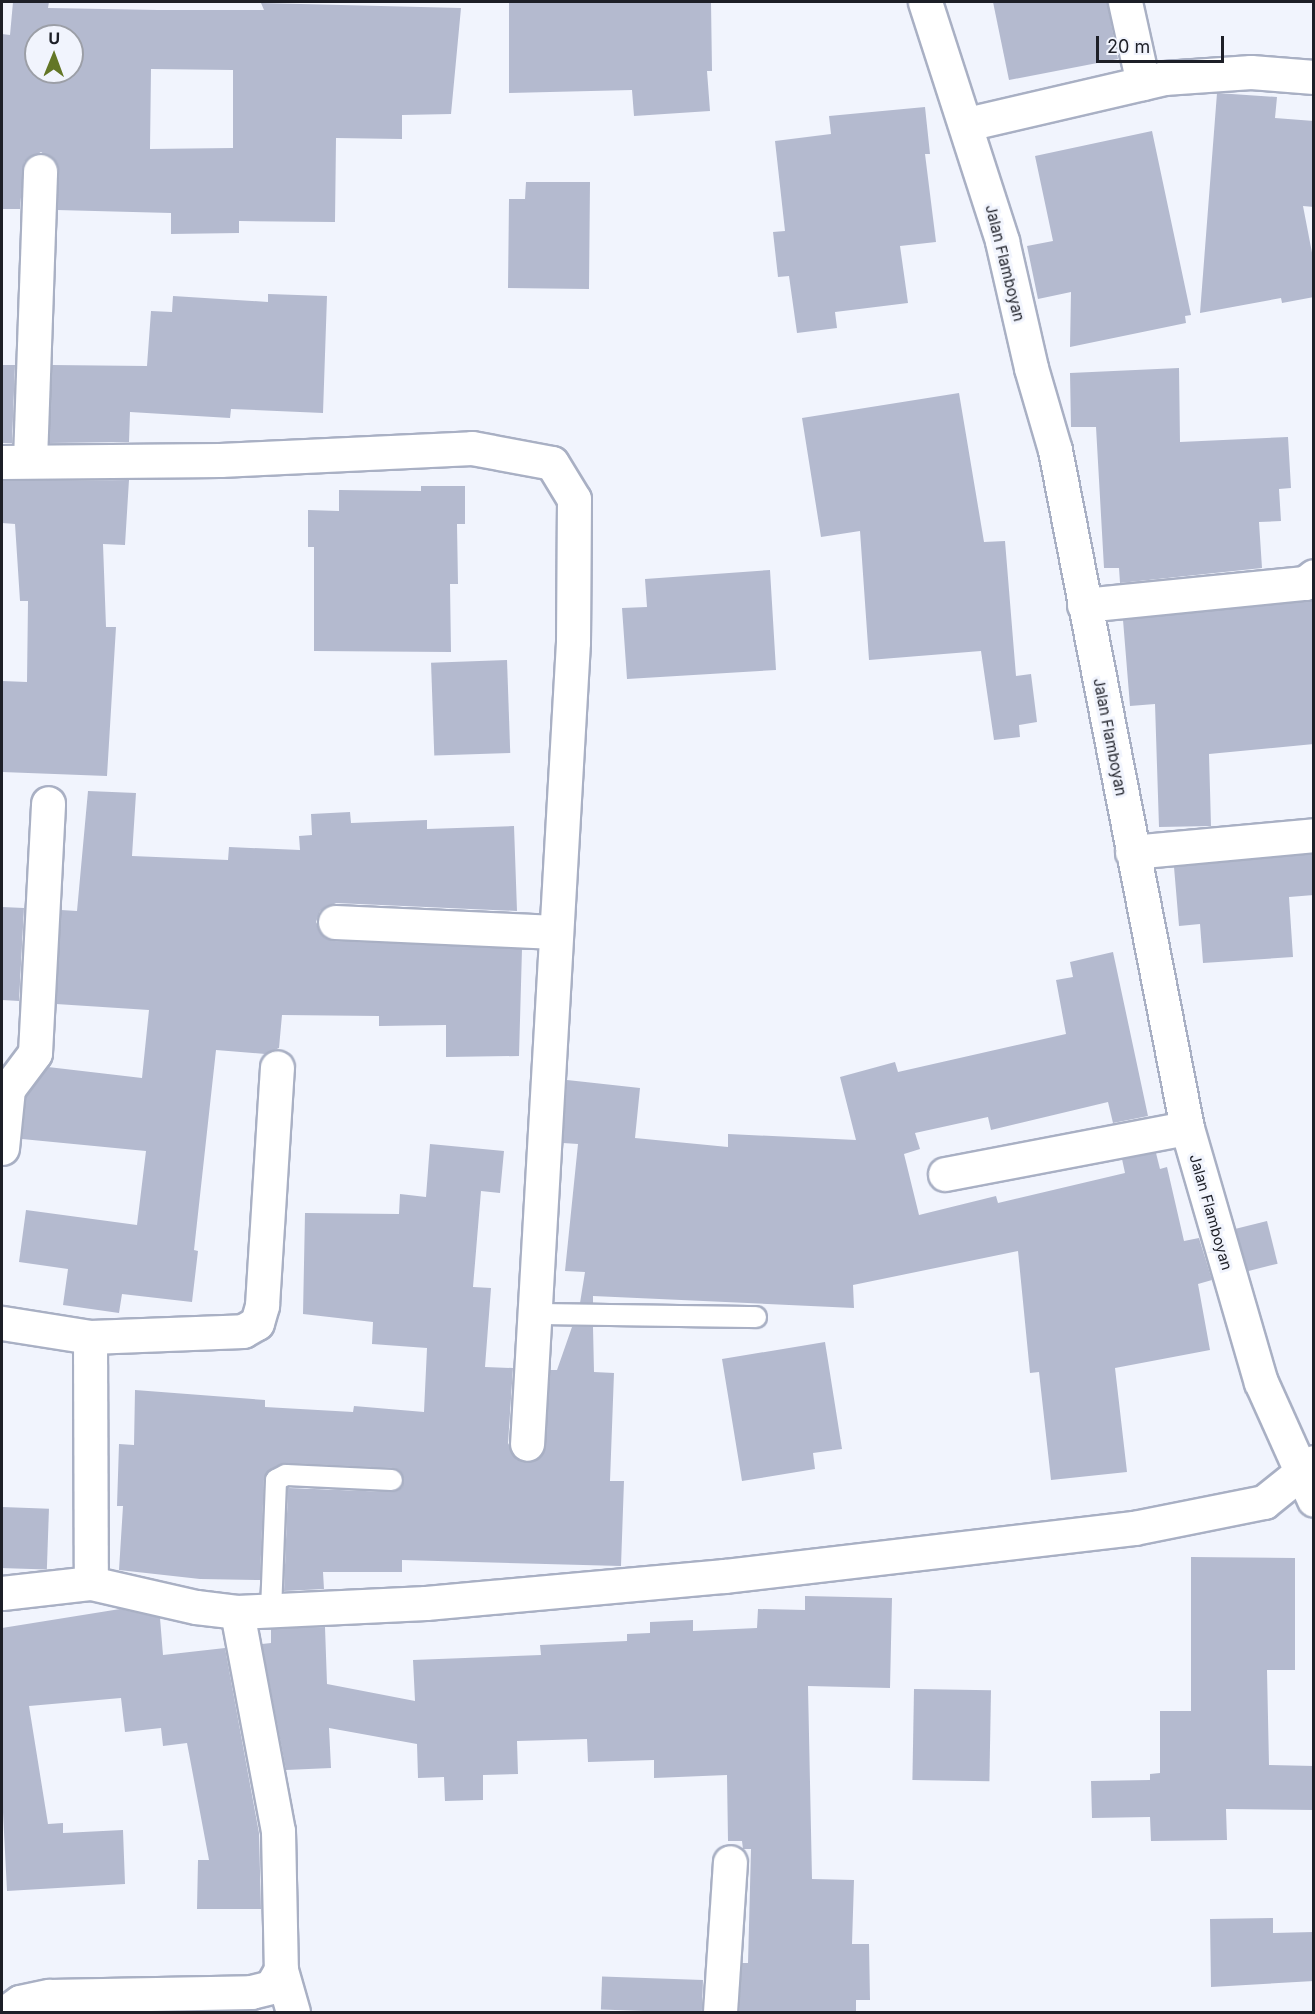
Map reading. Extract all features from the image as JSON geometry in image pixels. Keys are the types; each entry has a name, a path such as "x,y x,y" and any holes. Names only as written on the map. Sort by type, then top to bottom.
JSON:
{"street":[{"name":"Jalan Flamboyan","path":"925,2 967,124 1002,241 1031,368 1054,450 1187,1128 1261,1382 1307,1466 1314,1500"},
{"path":"1125,2 1143,83"},
{"path":"967,124 1143,83 1215,72 1314,77"},
{"path":"40,171 16,461 220,460 472,448 552,463 574,499 573,642 527,1444"},
{"path":"1084,604 1305,583 1314,576"},
{"path":"2,1148 8,1089 35,1053 48,803"},
{"path":"1132,852 1314,835"},
{"path":"335,922 556,932"},
{"path":"2,1323 90,1336 243,1331 258,1323 262,1305 277,1067"},
{"path":"945,1174 1187,1128"},
{"path":"90,1336 91,1583"},
{"path":"2,1593 91,1583 196,1607 237,1612 574,1591 1134,1528 1264,1502 1307,1466"},
{"path":"237,1612 278,1831 281,1970 293,2013"},
{"path":"720,2013 730,1862"},
{"path":"6,2013 20,2002 49,1996 251,1992 271,1987 281,1970"}],"lane":[{"path":"534,1314 756,1317"},
{"path":"272,1611 276,1479 286,1475 392,1480"}],"building":[{"path":"13,2 49,2 48,8 158,10 264,10 261,3 461,8 451,114 402,115 402,139 336,138 335,222 239,221 239,233 171,234 171,213 57,210 57,163 41,152 24,162 20,209 2,209 2,34 10,35","holes":["151,69 233,70 233,148 150,149"]},
{"path":"509,2 711,2 712,71 707,71 710,111 634,116 632,90 509,93"},
{"path":"993,2 1107,2 1118,59 1009,80"},
{"path":"1217,93 1277,97 1275,118 1314,121 1314,207 1303,206 1314,263 1314,297 1282,303 1281,298 1200,313"},
{"path":"925,107 930,154 925,154 936,242 900,246 908,303 835,312 837,328 797,333 789,276 778,277 773,232 785,231 775,141 831,134 829,116"},
{"path":"1152,131 1191,315 1185,316 1186,323 1070,347 1071,292 1038,299 1027,246 1053,241 1035,156"},
{"path":"526,182 590,182 589,289 508,288 509,199 525,199"},
{"path":"268,294 327,296 323,413 231,409 230,418 130,412 129,442 49,443 52,365 147,366 151,311 172,312 173,296 268,302"},
{"path":"2,365 15,365 12,443 2,443"},
{"path":"1179,368 1180,442 1288,437 1291,488 1279,489 1281,521 1259,522 1262,568 1120,583 1119,568 1104,568 1096,427 1071,427 1070,373"},
{"path":"959,393 984,542 1005,541 1016,676 1031,674 1037,722 1019,725 1020,737 994,740 981,651 869,660 860,531 821,537 802,418"},
{"path":"129,480 125,545 103,544 106,627 116,627 107,776 2,772 2,681 27,682 28,601 20,601 15,524 2,523 2,481"},
{"path":"421,486 465,486 465,524 457,524 458,584 450,584 451,652 314,651 314,547 308,547 308,510 339,511 339,490 421,491"},
{"path":"770,570 776,670 627,679 622,608 647,607 645,579"},
{"path":"1314,599 1314,744 1209,754 1211,826 1159,827 1155,704 1130,706 1123,620"},
{"path":"507,660 510,753 434,756 431,663"},
{"path":"88,791 136,793 132,856 228,860 229,847 300,850 299,836 312,835 311,814 350,812 351,823 427,820 427,829 514,826 517,911 336,903 320,911 316,922 324,937 334,941 522,949 519,1056 446,1057 446,1025 379,1026 379,1016 282,1015 279,1048 265,1054 216,1050 194,1250 198,1251 192,1302 122,1294 119,1313 63,1305 68,1269 19,1262 26,1210 137,1225 146,1151 22,1139 26,1096 48,1067 142,1078 149,1010 56,1004 61,910 77,911"},
{"path":"1314,854 1314,895 1289,897 1293,957 1203,963 1200,924 1179,926 1174,867"},
{"path":"2,907 24,908 19,1001 2,1000"},
{"path":"1113,952 1148,1116 1113,1123 1108,1102 991,1130 988,1117 915,1133 920,1149 904,1154 919,1215 996,1196 998,1203 1125,1173 1122,1159 1156,1153 1160,1169 1167,1167 1184,1241 1199,1238 1212,1280 1198,1284 1210,1350 1115,1368 1127,1472 1051,1480 1039,1372 1030,1373 1018,1251 853,1285 854,1308 593,1296 593,1303 580,1303 585,1272 565,1271 578,1144 563,1143 567,1080 640,1088 635,1138 728,1147 728,1134 856,1140 840,1077 895,1062 898,1072 1066,1034 1056,980 1073,977 1070,962"},
{"path":"430,1144 504,1151 500,1193 481,1191 473,1287 491,1288 485,1367 513,1368 508,1443 517,1460 535,1461 543,1454 550,1370 557,1370 572,1327 593,1327 594,1372 614,1373 610,1481 624,1481 621,1566 402,1560 402,1572 323,1572 324,1589 284,1591 288,1488 391,1492 402,1487 404,1480 399,1470 393,1468 287,1463 270,1470 264,1479 260,1580 200,1579 119,1570 123,1506 117,1506 119,1444 134,1445 135,1390 265,1400 265,1407 353,1412 354,1406 424,1412 427,1348 372,1344 373,1322 303,1314 305,1213 399,1214 400,1194 426,1197"},
{"path":"1267,1221 1278,1264 1247,1271 1236,1229"},
{"path":"825,1342 842,1449 813,1453 815,1469 742,1481 722,1359"},
{"path":"2,1507 49,1509 47,1570 2,1568"},
{"path":"1191,1557 1295,1558 1295,1670 1267,1670 1269,1765 1314,1766 1314,1810 1226,1809 1227,1840 1151,1841 1150,1817 1092,1818 1091,1781 1150,1780 1150,1774 1160,1773 1160,1711 1191,1711"},
{"path":"805,1596 892,1598 890,1688 808,1686 812,1879 854,1880 852,1944 869,1944 870,2000 856,2000 856,2013 739,2013 742,1963 748,1963 751,1849 743,1849 742,1841 728,1841 727,1775 654,1778 654,1760 588,1762 587,1739 517,1741 518,1774 483,1775 483,1800 445,1801 444,1777 418,1778 417,1744 329,1728 331,1768 286,1770 262,1644 271,1643 271,1629 325,1627 327,1684 415,1701 413,1660 541,1655 540,1645 627,1641 627,1634 650,1633 650,1622 693,1620 693,1631 757,1628 758,1609 805,1610"},
{"path":"120,1609 160,1618 163,1655 225,1648 259,1833 261,1909 197,1909 198,1860 209,1860 187,1743 163,1746 161,1728 125,1732 121,1698 29,1706 48,1824 63,1823 63,1833 123,1830 125,1884 7,1891 2,1793 2,1628"},
{"path":"914,1689 991,1690 989,1781 912,1780"},
{"path":"1273,1918 1273,1933 1314,1932 1314,1981 1211,1987 1210,1919"},
{"path":"602,1976 703,1980 702,2012 601,2009"}]}
